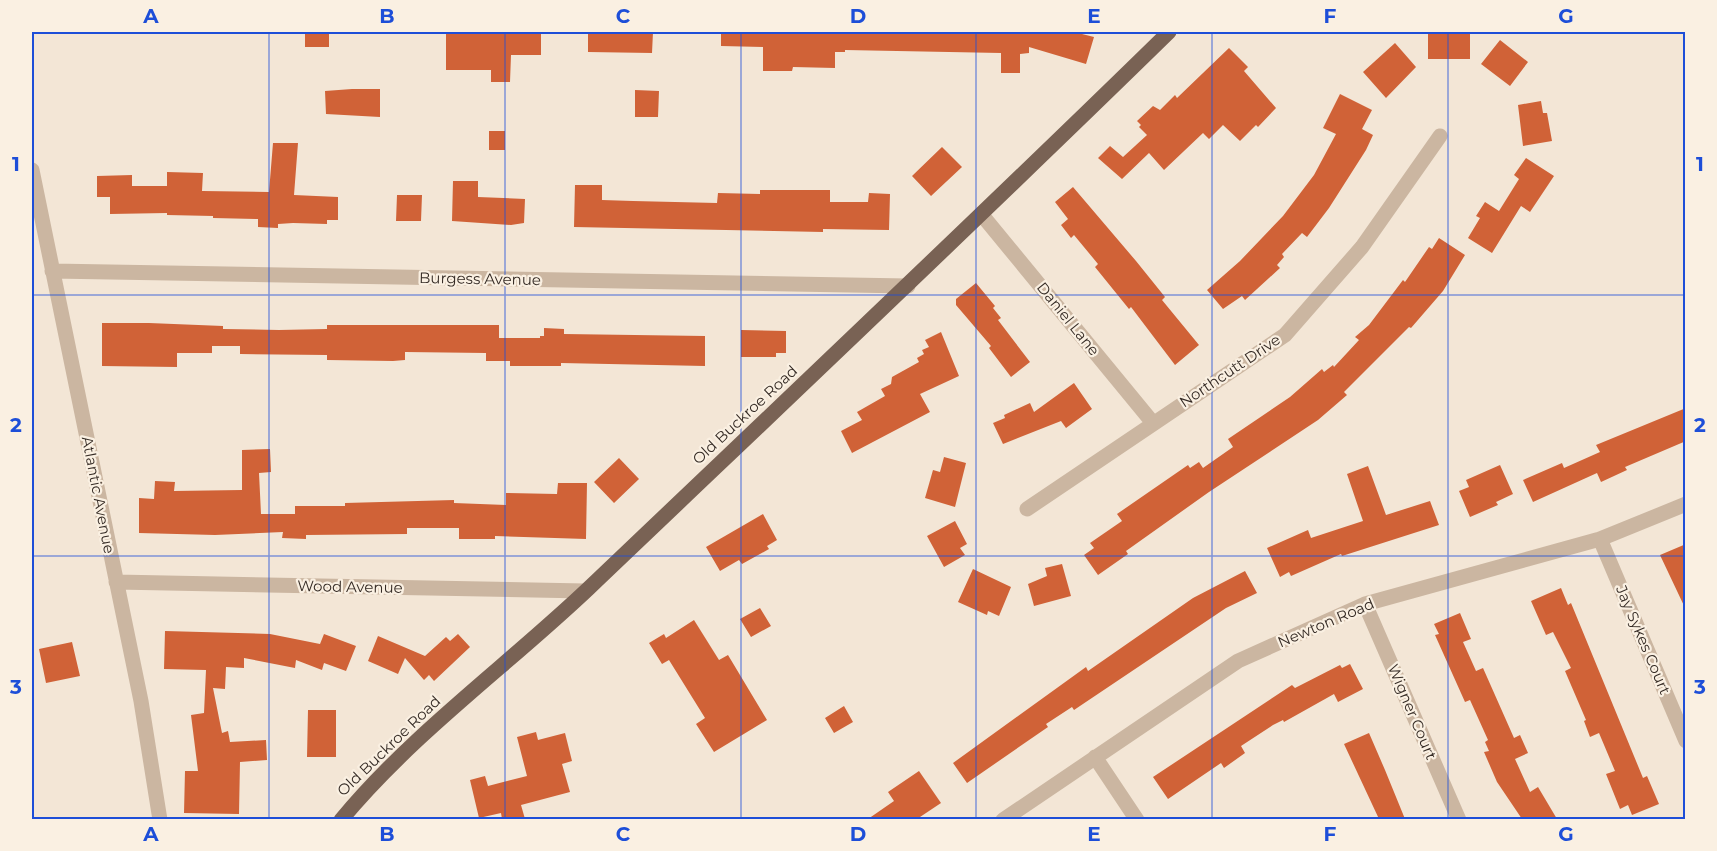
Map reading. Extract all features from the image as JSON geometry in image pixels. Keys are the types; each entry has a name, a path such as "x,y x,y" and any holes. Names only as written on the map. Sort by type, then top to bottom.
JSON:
{"main road":[{"name":"Old Buckroe Road","path":"341,819 449,712 585,591 908,286 1169,32"}],"street":[{"name":"Northcutt Drive","path":"1027,509 1285,335 1362,247 1440,136"},
{"name":"Atlantic Avenue","path":"32,170 141,701 160,819"},
{"name":"Daniel Lane","path":"982,215 1153,423"},
{"name":"Burgess Avenue","path":"52,271 908,286"},
{"name":"Newton Road","path":"1004,819 1238,661 1365,604 1600,539 1686,504"},
{"name":"Jay Sykes Court","path":"1600,539 1686,741"},
{"name":"Wood Avenue","path":"116,582 585,591"},
{"name":"Wigner Court","path":"1365,604 1459,819"},
{"path":"1095,757 1137,819"}],"building":[{"path":"305,32 329,32 329,47 305,47"},
{"path":"446,32 541,32 541,55 511,55 510,82 491,82 491,70 446,70"},
{"path":"588,32 653,32 652,53 588,52"},
{"path":"721,32 1074,32 1094,37 1086,64 1029,47 1029,53 1020,54 1020,73 1001,73 1001,53 845,50 845,52 835,52 835,68 793,67 792,71 763,71 763,47 721,46"},
{"path":"1428,32 1470,32 1470,59 1428,59"},
{"path":"1500,40 1528,62 1510,86 1481,64"},
{"path":"1395,43 1416,67 1386,98 1363,72"},
{"path":"1229,48 1248,67 1244,71 1276,108 1258,127 1256,125 1240,141 1223,125 1209,139 1203,133 1164,170 1149,153 1122,179 1098,158 1110,146 1123,157 1147,135 1139,127 1141,125 1137,121 1153,106 1160,110 1175,95 1177,98"},
{"path":"380,89 380,117 326,114 325,91"},
{"path":"635,90 659,91 658,117 635,117"},
{"path":"1340,94 1372,110 1362,129 1373,135 1366,150 1329,208 1307,237 1302,233 1282,254 1284,257 1277,265 1280,268 1245,300 1242,296 1223,309 1207,290 1240,261 1283,216 1314,175 1336,134 1323,128"},
{"path":"1541,101 1543,113 1547,113 1552,141 1523,146 1518,105"},
{"path":"489,131 505,131 505,150 489,150"},
{"path":"273,143 298,143 294,195 338,197 338,220 327,220 327,224 278,224 278,228 258,227 258,219 167,215 167,213 110,214 110,197 97,197 97,176 132,175 132,186 167,186 167,172 203,173 202,191 269,192"},
{"path":"942,147 962,167 931,196 912,176"},
{"path":"1526,158 1554,176 1530,212 1521,206 1492,253 1468,238 1480,218 1476,216 1485,202 1499,211 1519,179 1514,175"},
{"path":"453,181 478,181 478,197 525,199 524,223 511,225 452,221"},
{"path":"575,185 602,185 602,200 633,201 717,203 718,193 760,194 760,190 830,190 830,202 868,202 869,193 890,194 889,230 823,229 823,232 574,227"},
{"path":"1073,187 1165,297 1162,300 1199,345 1175,365 1131,307 1129,309 1095,267 1098,264 1074,235 1071,238 1061,225 1068,219 1055,202"},
{"path":"397,195 422,195 421,221 396,221"},
{"path":"1439,238 1465,255 1443,291 1411,328 1409,327 1344,392 1347,395 1318,420 1209,492 1126,551 1128,554 1098,575 1084,555 1094,548 1090,543 1122,521 1117,514 1188,465 1190,468 1199,462 1203,468 1233,447 1228,439 1290,397 1322,369 1324,372 1333,365 1334,367 1359,340 1355,337 1369,325 1403,280 1405,282 1429,247 1432,249"},
{"path":"976,283 995,306 993,308 1001,318 998,320 1030,362 1011,377 989,348 991,346 956,305 956,299"},
{"path":"102,323 149,323 223,326 223,329 279,330 327,329 327,325 499,325 499,338 540,338 544,336 544,328 564,329 564,334 705,336 705,366 561,363 561,366 510,366 510,361 486,361 486,353 405,352 405,360 327,360 327,355 240,354 240,346 212,346 212,353 177,353 177,367 102,366"},
{"path":"741,330 786,331 786,353 776,353 776,357 741,357"},
{"path":"941,332 959,376 920,394 930,412 852,453 841,431 862,420 857,412 885,396 881,389 891,384 892,377 919,362 917,358 924,354 922,350 929,347 925,340"},
{"path":"1074,383 1092,409 1066,428 1061,421 1003,444 993,423 1005,418 1004,415 1030,403 1034,412"},
{"path":"1686,408 1686,441 1625,467 1627,470 1601,482 1597,473 1533,502 1523,480 1562,463 1564,468 1600,452 1596,445"},
{"path":"270,449 271,472 259,473 261,514 295,514 295,506 345,506 345,503 454,500 454,503 506,505 506,493 557,494 558,483 587,483 586,539 495,536 495,539 459,539 459,528 407,528 407,534 306,535 306,539 282,538 283,532 215,535 139,533 139,498 154,499 155,481 175,482 174,491 242,490 242,450"},
{"path":"944,457 966,463 955,507 925,498 933,470 940,472"},
{"path":"619,458 639,479 614,503 594,482"},
{"path":"1500,465 1513,494 1496,502 1498,505 1470,517 1459,491 1469,487 1466,480"},
{"path":"1368,466 1386,515 1430,501 1439,525 1342,556 1341,554 1291,576 1289,572 1280,577 1267,548 1308,530 1311,538 1363,521 1347,474"},
{"path":"763,514 777,540 767,546 769,549 742,564 739,560 720,571 706,547"},
{"path":"955,521 967,544 960,548 965,555 944,567 927,536"},
{"path":"1686,544 1686,610 1660,555"},
{"path":"1062,564 1071,596 1034,606 1028,584 1047,576 1045,568"},
{"path":"973,569 1011,587 999,616 988,611 987,615 958,602"},
{"path":"1245,571 1257,593 1226,608 1074,710 1072,707 1046,724 1048,727 967,783 953,763 1086,667 1088,671 1193,598"},
{"path":"1561,588 1568,605 1571,603 1643,778 1647,776 1659,804 1632,815 1628,805 1620,809 1606,774 1615,771 1599,733 1590,737 1584,721 1586,720 1565,671 1571,668 1553,632 1546,635 1531,601"},
{"path":"760,608 771,626 751,637 740,619"},
{"path":"1460,613 1471,639 1463,642 1476,671 1483,668 1514,738 1520,735 1528,753 1515,759 1530,792 1538,787 1557,819 1522,819 1497,782 1484,752 1489,751 1485,742 1488,740 1470,700 1465,702 1435,635 1439,634 1434,624"},
{"path":"694,620 719,660 728,655 767,720 714,752 696,724 705,718 669,660 662,664 649,643 664,634 666,638"},
{"path":"165,631 270,634 320,644 324,634 356,646 346,671 324,663 322,670 296,660 295,668 244,658 244,668 226,667 225,689 213,688 222,733 228,731 230,742 266,740 267,760 240,762 239,814 184,813 185,771 198,771 191,715 204,713 206,670 164,669"},
{"path":"458,634 470,647 434,681 429,675 424,680 405,658 398,674 368,661 378,636 425,656 446,637 450,641"},
{"path":"72,642 80,676 46,683 39,649"},
{"path":"1350,664 1363,689 1338,702 1334,694 1284,722 1283,720 1273,725 1241,746 1245,753 1224,768 1221,763 1168,799 1153,777 1292,685 1295,688 1340,665 1342,668"},
{"path":"844,706 853,722 834,733 825,718"},
{"path":"308,710 336,710 336,757 307,757"},
{"path":"536,732 538,740 565,733 572,761 562,764 570,792 521,805 525,819 502,819 501,813 479,818 470,780 485,776 488,786 527,776 517,737"},
{"path":"1369,733 1405,819 1379,819 1344,744"},
{"path":"919,771 941,803 917,819 868,819 894,801 888,792"}]}
